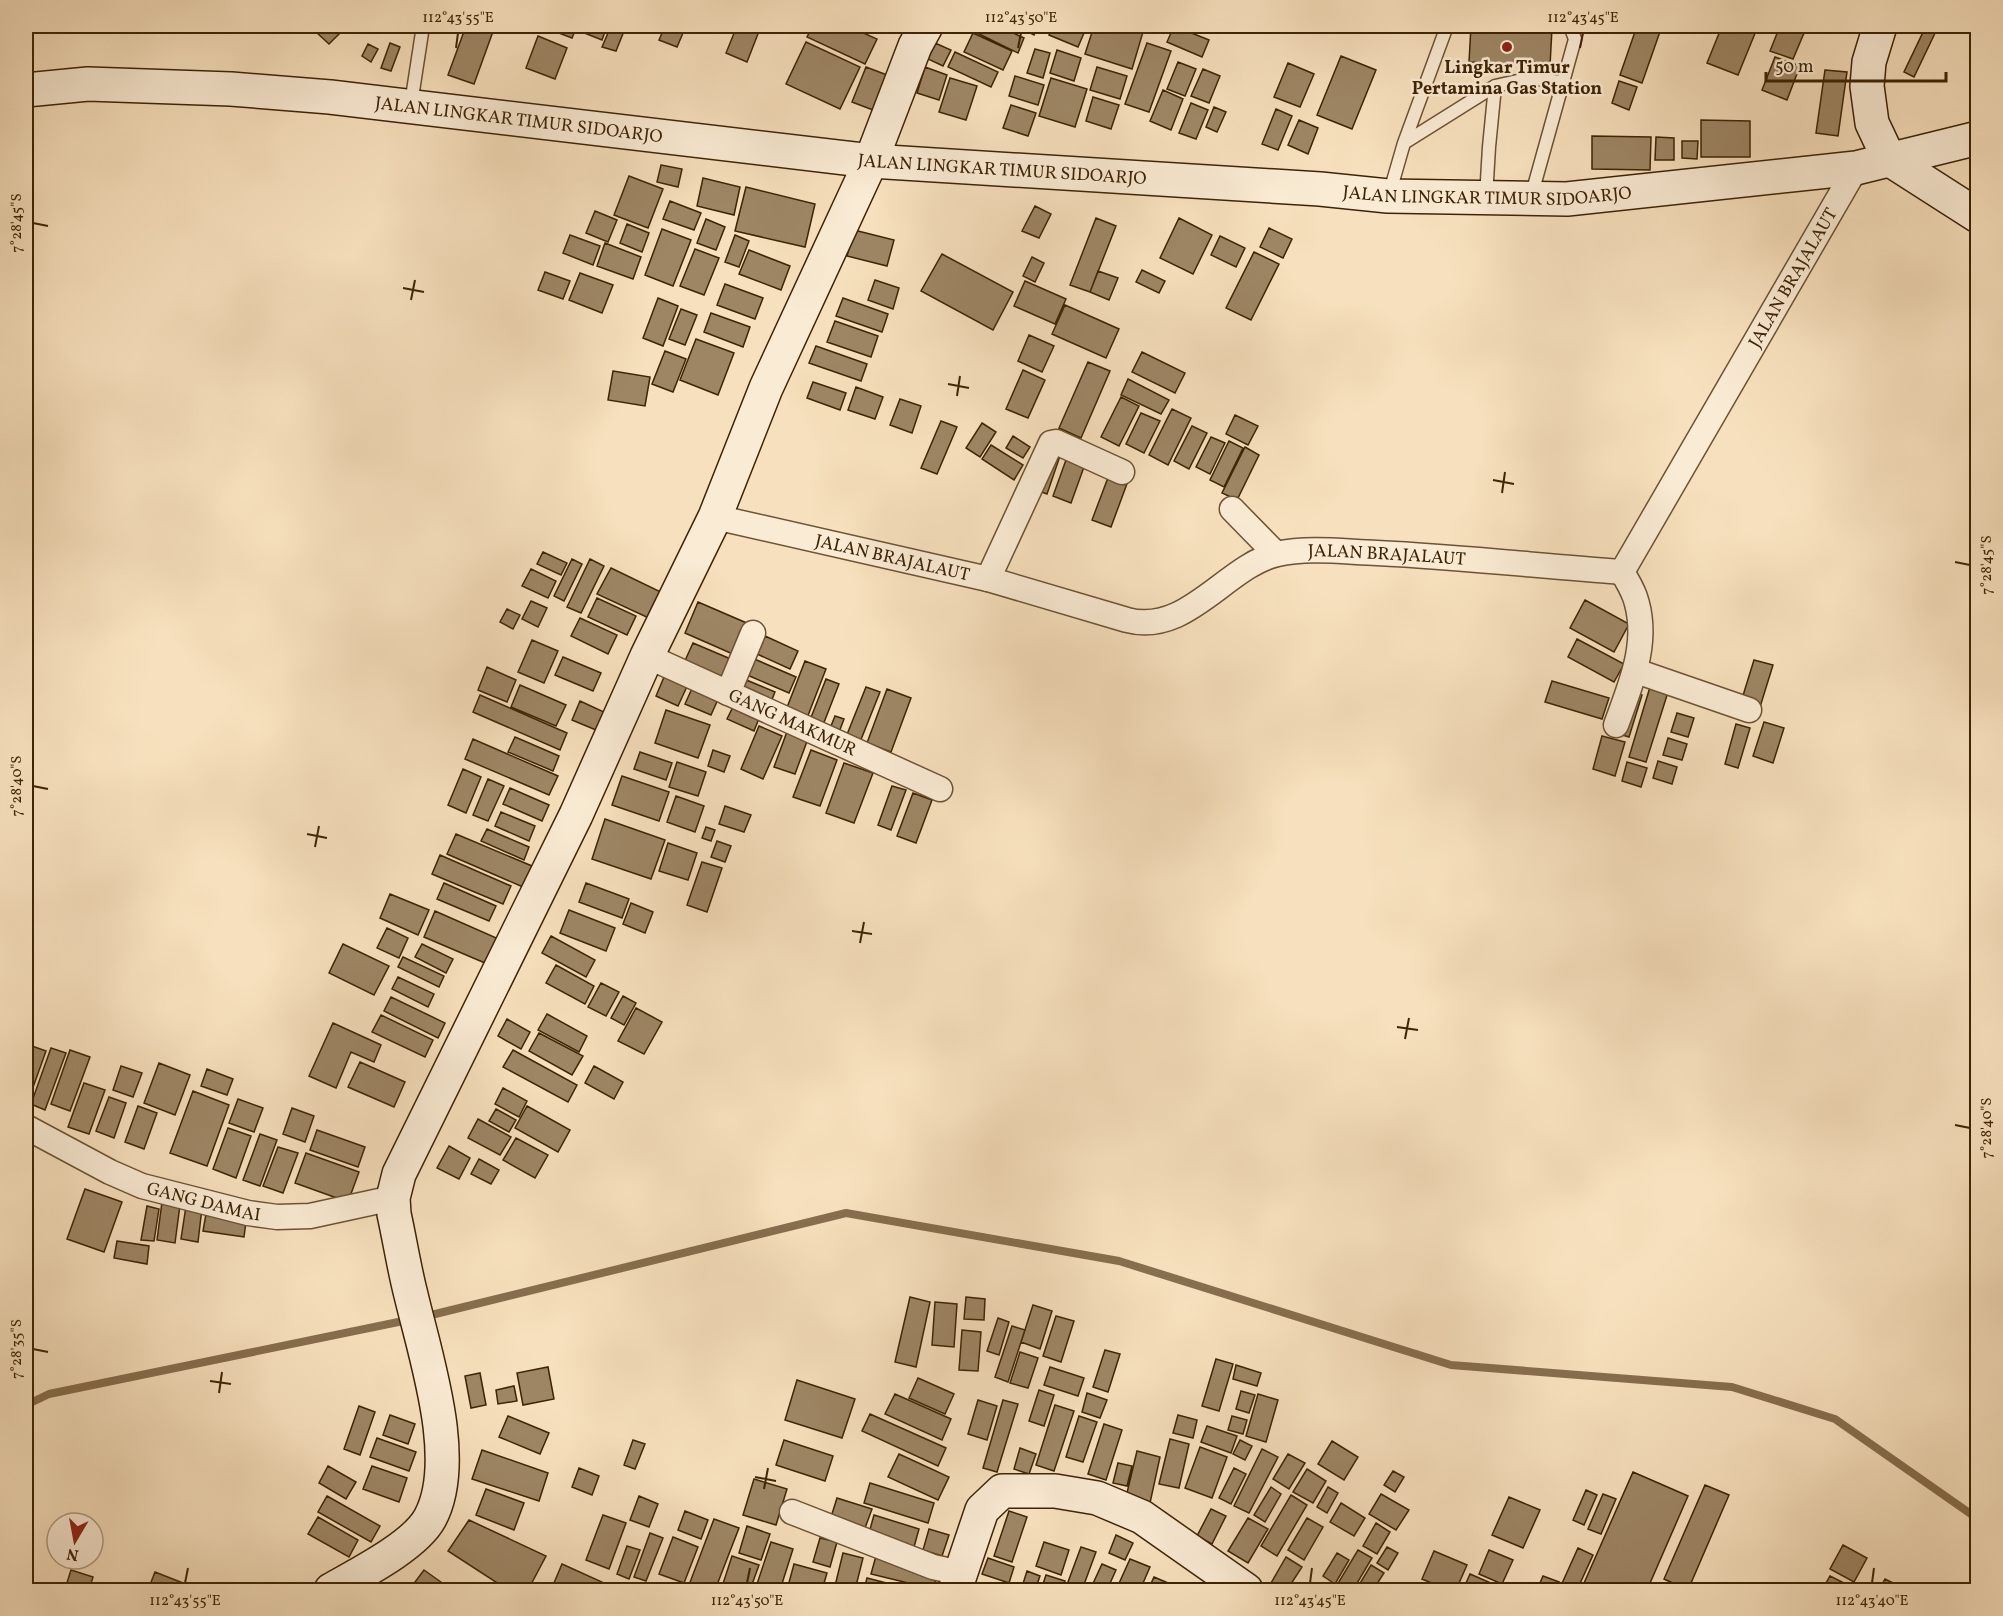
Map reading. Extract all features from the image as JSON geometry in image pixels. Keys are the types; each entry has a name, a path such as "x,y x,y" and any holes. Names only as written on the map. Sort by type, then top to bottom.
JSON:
{"street":[{"path":"332,1590 383,1560 417,1534 429,1520 436,1502 441,1469 440,1420 393,1206 399,1174 576,814 647,656 710,528 766,388 871,161 915,46 926,26"},
{"path":"1880,26 1869,62 1867,86 1872,123 1889,159 1977,216"},
{"name":"JALAN LINGKAR TIMUR SIDOARJO","path":"26,90 88,84 140,84 308,96 871,161 1320,189 1388,196 1567,199 1656,191 1856,168 1977,138"},
{"name":"JALAN BRAJALAUT","path":"710,528 988,579 1144,623 1180,613 1210,596 1253,565 1276,554 1314,550 1402,554 1622,572 1856,168"},
{"path":"988,579 1051,443 1056,442 1122,472"},
{"path":"1232,509 1276,554"},
{"path":"1616,725 1636,671 1641,638 1637,604 1622,572"},
{"path":"728,693 753,633"},
{"name":"GANG MAKMUR","path":"647,656 940,789"},
{"path":"1636,671 1749,710"},
{"name":"GANG DAMAI","path":"26,1127 110,1172 142,1186 248,1213 278,1217 310,1216 393,1206"},
{"path":"792,1512 933,1567 958,1582 982,1510 1002,1491 1055,1491 1097,1498 1142,1517 1173,1541 1246,1590"}],"lane":[{"path":"411,108 423,26"},
{"path":"1388,196 1404,143 1447,26"},
{"path":"1530,199 1575,39 1570,26"},
{"path":"1404,143 1495,86 1522,80 1541,79 1563,83"},
{"path":"1486,198 1495,86"}],"building":[{"path":"322,26 343,26 345,28 329,44 316,32"},
{"path":"466,26 495,26 474,84 448,75"},
{"path":"544,26 577,26 572,38"},
{"path":"584,26 607,26 602,40 582,32"},
{"path":"611,26 626,26 616,51 602,47"},
{"path":"665,26 686,26 677,47 659,40"},
{"path":"686,26 702,26 699,33 685,28"},
{"path":"737,26 761,26 747,62 726,53"},
{"path":"813,26 848,26 877,39 865,64 807,37"},
{"path":"980,26 998,26 1024,38 1018,53 977,33"},
{"path":"1017,26 1038,26 1034,35"},
{"path":"1053,26 1087,26 1078,47 1049,35"},
{"path":"1094,26 1122,26 1143,32 1132,69 1085,54"},
{"path":"1174,26 1209,40 1202,57 1167,42"},
{"path":"1334,26 1353,26 1350,32"},
{"path":"1471,26 1552,28 1550,66 1469,62"},
{"path":"1637,26 1662,26 1642,83 1620,75"},
{"path":"1722,26 1758,26 1738,75 1707,63"},
{"path":"1780,26 1807,26 1793,59 1770,51"},
{"path":"1926,26 1937,29 1914,77 1904,72"},
{"path":"973,33 1012,51 1003,70 964,52"},
{"path":"538,36 567,48 555,79 526,68"},
{"path":"806,42 860,67 840,109 786,84"},
{"path":"390,43 400,47 391,71 381,68"},
{"path":"935,43 951,50 943,66 928,59"},
{"path":"1147,43 1171,51 1149,112 1125,104"},
{"path":"368,44 378,49 371,62 362,56"},
{"path":"1035,49 1050,53 1043,78 1027,73"},
{"path":"1057,50 1081,58 1074,81 1050,73"},
{"path":"955,52 998,72 991,87 948,67"},
{"path":"1341,56 1376,70 1352,129 1317,115"},
{"path":"1775,57 1800,66 1787,100 1762,90"},
{"path":"1178,62 1196,69 1185,96 1167,89"},
{"path":"1288,63 1314,74 1300,107 1274,97"},
{"path":"866,67 887,75 873,110 852,102"},
{"path":"925,67 947,75 939,100 917,93"},
{"path":"1097,67 1127,76 1120,99 1090,90"},
{"path":"1203,69 1220,76 1209,103 1191,96"},
{"path":"1825,70 1847,72 1838,136 1816,133"},
{"path":"1015,76 1044,85 1038,105 1009,96"},
{"path":"950,78 977,86 966,120 939,112"},
{"path":"1051,78 1087,89 1075,127 1039,116"},
{"path":"1619,81 1637,87 1629,110 1612,103"},
{"path":"1163,90 1183,99 1171,130 1150,121"},
{"path":"1093,97 1119,105 1111,129 1086,121"},
{"path":"1191,103 1208,110 1196,139 1179,133"},
{"path":"1011,105 1036,113 1028,136 1003,128"},
{"path":"1214,107 1226,112 1217,132 1206,127"},
{"path":"1276,109 1292,116 1278,150 1262,144"},
{"path":"1299,120 1318,128 1308,154 1288,145"},
{"path":"1701,120 1750,121 1750,157 1701,157"},
{"path":"1592,136 1651,137 1650,170 1592,169"},
{"path":"1656,137 1674,138 1674,160 1655,160"},
{"path":"1682,141 1698,141 1697,159 1682,158"},
{"path":"661,165 682,169 678,187 657,182"},
{"path":"629,176 663,189 648,228 614,215"},
{"path":"703,178 740,187 734,215 697,206"},
{"path":"746,187 815,204 805,247 735,231"},
{"path":"670,201 701,213 694,230 663,219"},
{"path":"1035,206 1051,214 1039,238 1022,231"},
{"path":"595,211 617,220 608,242 586,233"},
{"path":"1096,218 1116,226 1090,292 1070,285"},
{"path":"1179,218 1212,235 1193,274 1160,258"},
{"path":"706,219 725,227 716,250 697,243"},
{"path":"627,224 649,233 642,252 620,243"},
{"path":"1269,228 1292,239 1283,258 1260,247"},
{"path":"662,229 691,240 673,286 645,275"},
{"path":"854,230 894,240 887,266 847,256"},
{"path":"570,235 600,246 593,265 563,253"},
{"path":"735,235 749,241 739,267 725,262"},
{"path":"1220,236 1245,248 1236,267 1211,255"},
{"path":"605,243 641,257 633,279 597,266"},
{"path":"695,249 719,258 704,295 680,286"},
{"path":"749,250 790,266 781,290 739,274"},
{"path":"1254,252 1279,264 1251,320 1226,308"},
{"path":"942,254 1013,292 993,330 921,291"},
{"path":"1032,257 1044,263 1035,282 1023,276"},
{"path":"1142,270 1165,281 1159,293 1136,282"},
{"path":"1098,271 1118,278 1109,300 1090,292"},
{"path":"545,272 570,281 563,299 538,290"},
{"path":"580,273 613,285 602,313 569,300"},
{"path":"875,280 899,288 893,309 868,300"},
{"path":"1025,281 1066,299 1055,324 1014,306"},
{"path":"725,284 763,298 755,319 717,305"},
{"path":"658,298 678,306 663,346 643,338"},
{"path":"843,298 888,314 882,332 836,316"},
{"path":"1065,305 1119,329 1106,358 1052,334"},
{"path":"681,309 697,315 685,345 669,339"},
{"path":"711,313 750,327 743,347 704,332"},
{"path":"835,321 878,336 871,357 827,342"},
{"path":"1029,335 1054,346 1042,372 1018,361"},
{"path":"696,339 734,353 718,395 680,380"},
{"path":"816,346 867,364 861,381 809,363"},
{"path":"665,351 686,359 673,392 652,384"},
{"path":"1142,352 1185,373 1175,393 1132,372"},
{"path":"1088,362 1110,371 1081,438 1059,428"},
{"path":"1023,370 1045,380 1028,418 1006,409"},
{"path":"613,371 650,377 645,406 608,400"},
{"path":"1128,379 1169,400 1161,414 1121,395"},
{"path":"813,382 846,393 840,410 807,398"},
{"path":"856,387 883,397 875,419 848,410"},
{"path":"1121,397 1139,406 1119,446 1101,437"},
{"path":"900,399 921,406 912,433 890,425"},
{"path":"1172,409 1191,418 1168,465 1149,455"},
{"path":"1141,413 1160,421 1144,453 1126,444"},
{"path":"1235,415 1258,426 1248,445 1226,434"},
{"path":"941,421 957,427 937,474 921,468"},
{"path":"982,423 996,432 980,457 966,448"},
{"path":"1192,426 1207,433 1189,469 1174,461"},
{"path":"1013,436 1030,447 1023,458 1006,448"},
{"path":"1211,437 1225,443 1210,474 1196,467"},
{"path":"1229,441 1243,448 1224,487 1210,480"},
{"path":"991,445 1023,465 1014,480 982,459"},
{"path":"1245,447 1259,455 1237,500 1222,493"},
{"path":"1049,452 1060,456 1047,494 1036,490"},
{"path":"1066,460 1084,467 1071,503 1053,496"},
{"path":"1109,475 1128,481 1111,527 1092,520"},
{"path":"543,552 567,563 561,575 537,564"},
{"path":"572,559 582,564 564,601 554,596"},
{"path":"590,559 604,566 581,613 567,607"},
{"path":"611,568 665,594 653,620 597,594"},
{"path":"531,569 556,581 548,598 522,586"},
{"path":"597,598 636,616 627,635 588,617"},
{"path":"1585,600 1629,624 1614,652 1570,628"},
{"path":"531,601 547,608 538,627 522,619"},
{"path":"698,602 749,624 735,655 685,633"},
{"path":"507,609 520,615 513,629 500,622"},
{"path":"580,618 617,635 608,654 571,636"},
{"path":"765,636 798,651 790,669 757,654"},
{"path":"1577,639 1624,664 1614,682 1568,657"},
{"path":"532,640 558,651 544,683 518,672"},
{"path":"693,643 733,660 723,682 683,665"},
{"path":"563,657 601,673 593,691 555,675"},
{"path":"752,658 796,677 789,693 745,674"},
{"path":"1754,660 1773,665 1760,707 1741,702"},
{"path":"805,661 826,669 807,718 786,710"},
{"path":"487,667 516,680 507,702 478,690"},
{"path":"667,670 690,680 678,706 656,696"},
{"path":"744,679 775,692 769,707 738,693"},
{"path":"826,679 839,684 823,725 810,720"},
{"path":"1552,681 1609,698 1602,719 1545,702"},
{"path":"694,684 720,695 711,715 685,704"},
{"path":"520,685 566,705 556,726 511,707"},
{"path":"866,687 880,692 860,742 846,737"},
{"path":"1650,687 1668,692 1646,762 1629,757"},
{"path":"887,689 911,698 891,752 867,743"},
{"path":"1631,692 1642,695 1629,737 1619,734"},
{"path":"480,695 567,733 560,750 473,712"},
{"path":"580,701 604,712 596,730 572,720"},
{"path":"734,705 760,716 754,731 727,719"},
{"path":"666,710 710,725 698,758 655,743"},
{"path":"1677,713 1694,718 1688,737 1671,732"},
{"path":"835,716 844,719 838,735 829,731"},
{"path":"1764,722 1784,728 1773,763 1753,756"},
{"path":"1736,724 1750,728 1738,768 1725,764"},
{"path":"759,726 782,736 763,779 741,769"},
{"path":"788,729 809,736 795,774 774,767"},
{"path":"1602,736 1625,742 1615,776 1593,769"},
{"path":"515,737 559,756 553,771 508,752"},
{"path":"1668,738 1687,744 1682,760 1663,755"},
{"path":"473,739 558,776 549,795 465,759"},
{"path":"713,750 730,756 724,772 708,766"},
{"path":"811,750 837,760 820,806 793,797"},
{"path":"640,752 672,763 666,780 634,769"},
{"path":"1658,761 1677,767 1672,784 1653,778"},
{"path":"677,762 706,772 698,796 669,787"},
{"path":"1627,762 1647,768 1641,787 1622,781"},
{"path":"844,763 873,773 854,823 826,813"},
{"path":"463,769 481,777 466,813 448,805"},
{"path":"622,776 669,792 659,821 612,805"},
{"path":"488,779 504,786 488,821 473,815"},
{"path":"892,786 906,790 891,830 878,825"},
{"path":"510,788 549,805 542,821 503,804"},
{"path":"913,793 932,800 916,843 897,836"},
{"path":"676,796 704,806 695,832 667,822"},
{"path":"725,806 751,815 744,832 719,824"},
{"path":"501,812 535,826 529,841 495,826"},
{"path":"605,819 665,840 651,879 592,859"},
{"path":"706,827 715,830 711,841 702,838"},
{"path":"487,829 529,847 524,860 481,841"},
{"path":"456,834 532,866 523,887 447,854"},
{"path":"717,841 731,846 725,862 711,857"},
{"path":"668,843 697,853 688,880 659,871"},
{"path":"440,855 511,886 503,904 432,874"},
{"path":"702,862 722,868 707,912 687,905"},
{"path":"444,883 496,906 489,921 437,899"},
{"path":"586,883 629,899 622,918 579,902"},
{"path":"390,894 429,910 418,935 380,918"},
{"path":"631,903 653,912 645,933 623,924"},
{"path":"569,910 615,928 606,951 560,933"},
{"path":"435,911 510,944 499,969 424,937"},
{"path":"387,928 408,938 399,958 377,948"},
{"path":"551,936 595,960 586,977 542,953"},
{"path":"343,944 389,966 374,995 329,973"},
{"path":"422,944 453,959 446,973 415,957"},
{"path":"403,957 444,976 439,987 398,967"},
{"path":"556,965 594,986 585,1004 546,983"},
{"path":"398,977 434,994 428,1007 392,989"},
{"path":"601,983 619,992 606,1016 588,1007"},
{"path":"623,996 636,1003 624,1025 611,1018"},
{"path":"391,997 445,1023 438,1038 384,1011"},
{"path":"636,1008 662,1022 644,1054 618,1041"},
{"path":"547,1014 587,1036 579,1052 538,1030"},
{"path":"381,1015 433,1040 425,1057 372,1032"},
{"path":"507,1019 530,1032 521,1049 498,1036"},
{"path":"333,1023 381,1045 374,1062 351,1052 336,1088 309,1076"},
{"path":"539,1033 583,1056 572,1075 529,1051"},
{"path":"29,1045 46,1051 26,1107 26,1055"},
{"path":"51,1048 66,1053 45,1110 31,1104"},
{"path":"70,1050 90,1057 70,1111 51,1104"},
{"path":"513,1050 577,1085 568,1102 503,1067"},
{"path":"360,1062 405,1082 394,1107 348,1087"},
{"path":"159,1063 190,1075 175,1115 144,1103"},
{"path":"121,1066 142,1073 133,1097 113,1090"},
{"path":"594,1066 623,1082 614,1099 585,1083"},
{"path":"207,1069 233,1079 227,1095 201,1086"},
{"path":"84,1083 105,1090 89,1134 68,1127"},
{"path":"503,1088 527,1101 519,1117 495,1104"},
{"path":"193,1091 229,1105 207,1166 170,1153"},
{"path":"109,1097 126,1103 114,1138 96,1131"},
{"path":"238,1099 263,1108 254,1132 229,1123"},
{"path":"138,1106 157,1113 144,1149 125,1142"},
{"path":"527,1106 570,1130 558,1152 515,1128"},
{"path":"292,1108 314,1116 305,1142 283,1134"},
{"path":"496,1109 516,1120 509,1132 489,1121"},
{"path":"478,1119 511,1137 500,1155 468,1138"},
{"path":"228,1128 251,1136 236,1178 213,1169"},
{"path":"317,1130 365,1147 358,1167 310,1150"},
{"path":"260,1134 277,1140 260,1186 243,1180"},
{"path":"516,1138 548,1155 535,1178 503,1160"},
{"path":"449,1146 470,1158 459,1179 437,1168"},
{"path":"278,1147 298,1153 283,1193 263,1186"},
{"path":"306,1153 359,1172 348,1202 295,1183"},
{"path":"479,1159 499,1170 491,1184 471,1174"},
{"path":"85,1189 122,1202 104,1252 67,1239"},
{"path":"162,1202 180,1205 175,1243 157,1240"},
{"path":"147,1206 159,1209 154,1241 141,1240"},
{"path":"186,1206 202,1208 198,1242 181,1239"},
{"path":"207,1208 247,1214 244,1237 203,1231"},
{"path":"117,1241 149,1246 147,1264 114,1258"},
{"path":"910,1297 930,1302 916,1367 895,1362"},
{"path":"966,1297 985,1299 984,1320 964,1319"},
{"path":"935,1302 957,1304 954,1347 932,1345"},
{"path":"1033,1305 1052,1311 1040,1349 1021,1342"},
{"path":"1056,1316 1074,1321 1061,1362 1043,1356"},
{"path":"998,1318 1009,1322 999,1355 987,1351"},
{"path":"1012,1326 1025,1330 1008,1382 995,1377"},
{"path":"962,1330 981,1332 978,1371 959,1370"},
{"path":"1105,1350 1120,1354 1108,1392 1093,1387"},
{"path":"1020,1352 1038,1358 1028,1388 1010,1383"},
{"path":"1216,1359 1233,1364 1219,1411 1202,1406"},
{"path":"1236,1365 1261,1373 1257,1386 1233,1379"},
{"path":"548,1367 554,1399 523,1405 517,1373"},
{"path":"1050,1367 1084,1378 1078,1396 1044,1385"},
{"path":"480,1373 486,1405 471,1408 465,1376"},
{"path":"918,1378 954,1394 945,1414 909,1398"},
{"path":"797,1380 855,1399 842,1438 785,1420"},
{"path":"514,1386 517,1401 498,1404 496,1390"},
{"path":"1039,1390 1054,1395 1044,1426 1029,1421"},
{"path":"1241,1391 1255,1395 1249,1413 1236,1409"},
{"path":"1087,1393 1107,1400 1100,1418 1082,1412"},
{"path":"895,1394 951,1419 942,1440 885,1414"},
{"path":"1258,1394 1278,1400 1266,1442 1246,1436"},
{"path":"978,1400 997,1406 987,1440 968,1434"},
{"path":"1003,1400 1018,1404 997,1472 983,1468"},
{"path":"1055,1405 1074,1411 1054,1471 1036,1465"},
{"path":"359,1406 375,1412 360,1455 344,1449"},
{"path":"870,1414 946,1448 938,1466 862,1431"},
{"path":"390,1415 415,1424 408,1444 383,1435"},
{"path":"1178,1415 1197,1420 1193,1438 1173,1433"},
{"path":"508,1416 549,1433 540,1454 499,1437"},
{"path":"1079,1416 1097,1422 1083,1462 1066,1457"},
{"path":"1232,1416 1247,1420 1243,1434 1228,1430"},
{"path":"1104,1424 1122,1430 1106,1480 1088,1474"},
{"path":"1207,1426 1237,1436 1231,1453 1201,1442"},
{"path":"377,1438 416,1452 409,1471 370,1457"},
{"path":"1170,1439 1189,1444 1179,1488 1159,1484"},
{"path":"633,1440 645,1444 635,1469 624,1465"},
{"path":"784,1440 833,1456 825,1481 776,1465"},
{"path":"1240,1440 1252,1446 1245,1460 1233,1454"},
{"path":"1332,1441 1358,1457 1344,1480 1318,1464"},
{"path":"1200,1447 1227,1457 1212,1498 1185,1488"},
{"path":"1020,1448 1036,1454 1029,1474 1014,1469"},
{"path":"1262,1449 1278,1457 1249,1513 1234,1506"},
{"path":"482,1450 548,1473 539,1501 472,1479"},
{"path":"1137,1451 1160,1457 1150,1503 1126,1497"},
{"path":"899,1454 949,1477 938,1500 888,1477"},
{"path":"1288,1454 1305,1463 1289,1489 1273,1479"},
{"path":"1118,1463 1132,1466 1127,1486 1113,1483"},
{"path":"328,1466 356,1482 346,1499 319,1483"},
{"path":"372,1466 407,1478 399,1502 363,1489"},
{"path":"579,1468 599,1476 592,1495 572,1487"},
{"path":"1234,1468 1246,1474 1231,1504 1219,1498"},
{"path":"1307,1469 1326,1481 1313,1503 1293,1492"},
{"path":"1393,1471 1404,1477 1395,1492 1384,1485"},
{"path":"1633,1472 1688,1496 1647,1590 1581,1590"},
{"path":"754,1479 787,1489 776,1525 743,1515"},
{"path":"870,1483 934,1503 928,1523 864,1503"},
{"path":"1705,1485 1729,1495 1688,1590 1664,1579"},
{"path":"1271,1487 1281,1494 1265,1522 1254,1515"},
{"path":"1328,1487 1338,1493 1327,1513 1317,1507"},
{"path":"486,1489 524,1503 514,1530 476,1515"},
{"path":"1586,1490 1597,1495 1584,1525 1573,1520"},
{"path":"1381,1494 1409,1510 1396,1530 1369,1514"},
{"path":"1603,1494 1616,1499 1601,1534 1588,1529"},
{"path":"1291,1495 1307,1505 1277,1556 1261,1546"},
{"path":"327,1496 380,1526 371,1542 318,1512"},
{"path":"639,1496 658,1504 649,1527 630,1520"},
{"path":"1509,1497 1540,1510 1523,1548 1492,1535"},
{"path":"837,1498 872,1509 865,1528 831,1517"},
{"path":"1341,1503 1365,1518 1354,1536 1330,1522"},
{"path":"1211,1509 1226,1516 1212,1544 1197,1536"},
{"path":"685,1511 708,1520 701,1539 678,1530"},
{"path":"1009,1511 1027,1517 1012,1562 994,1556"},
{"path":"603,1515 626,1523 609,1569 586,1560"},
{"path":"874,1515 919,1529 914,1547 869,1533"},
{"path":"318,1517 358,1540 349,1557 308,1534"},
{"path":"1248,1518 1268,1529 1248,1563 1228,1551"},
{"path":"1307,1518 1323,1527 1304,1560 1288,1550"},
{"path":"714,1519 739,1528 715,1590 703,1590 689,1585"},
{"path":"469,1520 546,1556 528,1590 508,1590 448,1551"},
{"path":"1376,1523 1390,1532 1377,1554 1363,1546"},
{"path":"747,1526 770,1534 761,1560 739,1553"},
{"path":"929,1529 949,1535 942,1556 923,1550"},
{"path":"650,1533 663,1538 646,1581 634,1577"},
{"path":"1116,1535 1133,1543 1125,1560 1109,1553"},
{"path":"673,1537 698,1547 684,1583 659,1574"},
{"path":"820,1538 837,1542 830,1567 813,1562"},
{"path":"771,1542 793,1549 780,1590 755,1590"},
{"path":"1044,1542 1069,1550 1061,1575 1036,1566"},
{"path":"1843,1545 1867,1558 1854,1582 1830,1569"},
{"path":"627,1546 640,1550 629,1579 617,1574"},
{"path":"1081,1547 1096,1552 1082,1590 1065,1590"},
{"path":"1387,1547 1398,1553 1388,1570 1377,1563"},
{"path":"1578,1548 1593,1555 1577,1590 1559,1590"},
{"path":"1358,1550 1372,1558 1353,1590 1334,1590"},
{"path":"1489,1550 1513,1560 1502,1584 1479,1574"},
{"path":"1434,1551 1467,1565 1456,1590 1448,1590 1422,1579"},
{"path":"843,1553 863,1558 855,1590 834,1590"},
{"path":"1337,1553 1349,1560 1335,1584 1323,1576"},
{"path":"732,1556 759,1565 750,1590 721,1590"},
{"path":"876,1556 938,1571 933,1589 871,1574"},
{"path":"1286,1557 1302,1567 1287,1590 1267,1590"},
{"path":"988,1558 1014,1567 1009,1583 982,1574"},
{"path":"1130,1559 1150,1567 1140,1590 1116,1590"},
{"path":"562,1564 602,1582 598,1590 551,1590"},
{"path":"794,1564 827,1573 822,1590 787,1590"},
{"path":"1102,1564 1116,1570 1107,1590 1090,1590"},
{"path":"1371,1565 1384,1573 1373,1590 1356,1590"},
{"path":"424,1570 452,1590 409,1590"},
{"path":"71,1571 93,1577 89,1590 65,1589"},
{"path":"1027,1571 1040,1576 1035,1590 1021,1590"},
{"path":"155,1572 183,1583 181,1590 148,1590"},
{"path":"1470,1574 1500,1587 1499,1590 1463,1590"},
{"path":"1046,1575 1065,1581 1062,1590 1041,1590"},
{"path":"1543,1576 1559,1582 1555,1590 1537,1590"},
{"path":"1830,1576 1850,1586 1848,1590 1822,1590"},
{"path":"1154,1577 1175,1586 1173,1590 1148,1590"},
{"path":"867,1578 914,1590 864,1590"},
{"path":"1885,1579 1907,1590 1879,1590"},
{"path":"981,1583 1003,1590 978,1590"}],"waterway":[{"path":"423,1317 846,1213 1119,1261 1451,1365 1732,1387 1835,1419 1978,1519"},
{"path":"26,1405 49,1394 408,1320"}],"place":[{"name":"Lingkar Timur Pertamina Gas Station","path":"1507,47"}]}
